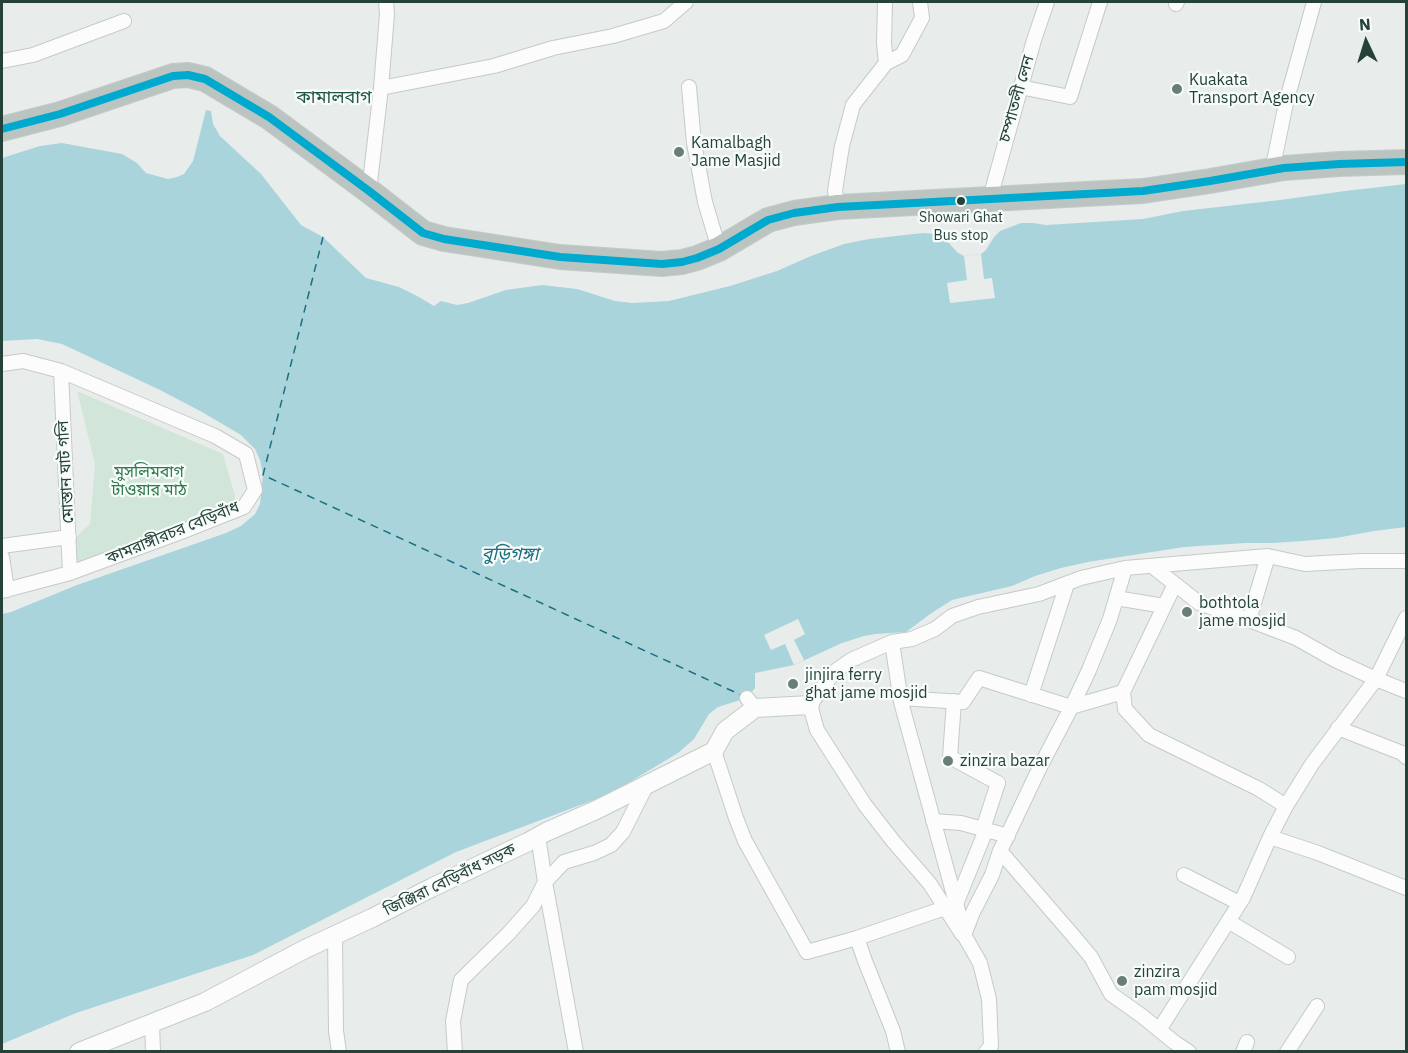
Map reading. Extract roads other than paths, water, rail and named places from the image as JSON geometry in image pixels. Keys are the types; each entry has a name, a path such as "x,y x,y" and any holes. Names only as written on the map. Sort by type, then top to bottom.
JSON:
{"highway":[{"path":"2,129 60,114 173,76 188,75 205,79 269,117 423,233 444,239 560,256 662,264 697,258 719,249 768,220 794,213 838,207 1143,191 1284,168 1407,162"}],"street":[{"path":"369,191 381,88 386,2"},
{"path":"381,88 494,66 553,48 613,36 664,21 686,2"},
{"path":"885,2 886,63"},
{"path":"838,207 835,190 842,146 853,105 886,63 902,55 922,18 920,2"},
{"name":"চম্পাতলী লেন","path":"990,198 1020,87 1047,2"},
{"path":"1020,87 1070,97 1100,2"},
{"path":"1272,171 1286,103 1314,2"},
{"path":"2,62 33,55 124,21"},
{"path":"688,87 694,143 705,202 719,249"},
{"name":"কামরাঙ্গীরচর বেড়িবাঁধ","path":"2,364 23,361 61,371 215,436 246,454 255,490 244,507 70,573 4,591"},
{"name":"মোস্তান ঘাট গলি","path":"61,371 70,573"},
{"path":"2,546 69,537"},
{"path":"951,906 893,841 865,805 817,730 810,705 834,672 850,660 892,642 912,639 935,629 952,616 978,607 1039,594 1081,578 1125,568 1268,556 1305,564 1407,561"},
{"path":"1250,620 1268,556"},
{"path":"2,557 4,591"},
{"path":"1152,566 1199,603 1250,620 1296,639 1335,660 1407,691"},
{"path":"964,935 992,875 1000,851 1089,670 1110,619 1125,568"},
{"path":"1031,695 1067,584"},
{"path":"1175,584 1123,692 1125,709 1149,735 1259,789 1286,806"},
{"path":"1116,598 1164,606"},
{"path":"1159,1030 1239,903 1286,806 1312,764 1376,679 1407,618"},
{"path":"892,642 900,698 933,821 951,906 962,934 980,963 989,999 991,1046 987,1052"},
{"path":"900,698 963,702 980,678 1071,707 1123,692"},
{"path":"714,750 745,841 807,952 857,938 951,906 984,830 998,783 950,757 954,701"},
{"name":"জিঞ্জিরা বেড়িবাঁধ সড়ক","path":"79,1051 205,1002 305,949 714,750 725,731 751,703 810,705"},
{"path":"1338,728 1407,757"},
{"path":"455,1052 453,1021 460,980 508,934 533,906 545,882 564,862 594,854 611,845 623,832 647,784"},
{"path":"933,821 961,824 1008,836"},
{"path":"538,836 576,1052"},
{"path":"1270,837 1407,888"},
{"path":"1000,851 1091,957 1111,994 1159,1030 1172,1047 1190,1052"},
{"path":"1184,875 1239,903"},
{"path":"1228,921 1288,957"},
{"path":"336,935 336,1031 339,1052"},
{"path":"857,938 893,1031 898,1052"},
{"path":"1287,1052 1317,1006"},
{"path":"152,1023 153,1052"}],"water":[{"name":"বুড়িগঙ্গা","path":"206,110 211,111 213,124 220,136 261,174 301,225 323,237 366,278 399,287 434,306 441,301 457,305 506,290 542,285 577,289 615,301 632,303 669,301 730,286 777,271 844,244 869,239 923,233 937,234 964,256 981,254 1000,231 1021,223 1046,225 1143,219 1183,211 1406,184 1406,527 1336,538 1184,547 1088,562 1035,576 1012,586 952,600 906,632 864,636 842,643 794,665 755,673 755,688 747,698 718,707 709,714 694,739 678,753 599,798 456,852 253,955 76,1013 2,1044 2,614 241,526 255,514 260,504 263,475 255,449 241,435 160,390 62,344 37,339 2,341 2,158 40,146 62,143 122,154 137,163 146,173 168,179 177,177 184,174 193,161"}],"place":[{"name":"Kuakata Transport Agency","path":"1177,89"},
{"name":"Kamalbagh Jame Masjid","path":"679,152"},
{"name":"Showari Ghat Bus stop","path":"961,201"},
{"name":"bothtola jame mosjid","path":"1187,612"},
{"name":"jinjira ferry ghat jame mosjid","path":"793,684"},
{"name":"zinzira bazar","path":"948,761"},
{"name":"zinzira pam mosjid","path":"1122,981"}],"district":[{"name":"কামালবাগ","path":"334,98"}],"park label":[{"name":"মুসলিমবাগ টাওয়ার মাঠ","path":"149,481"}]}
